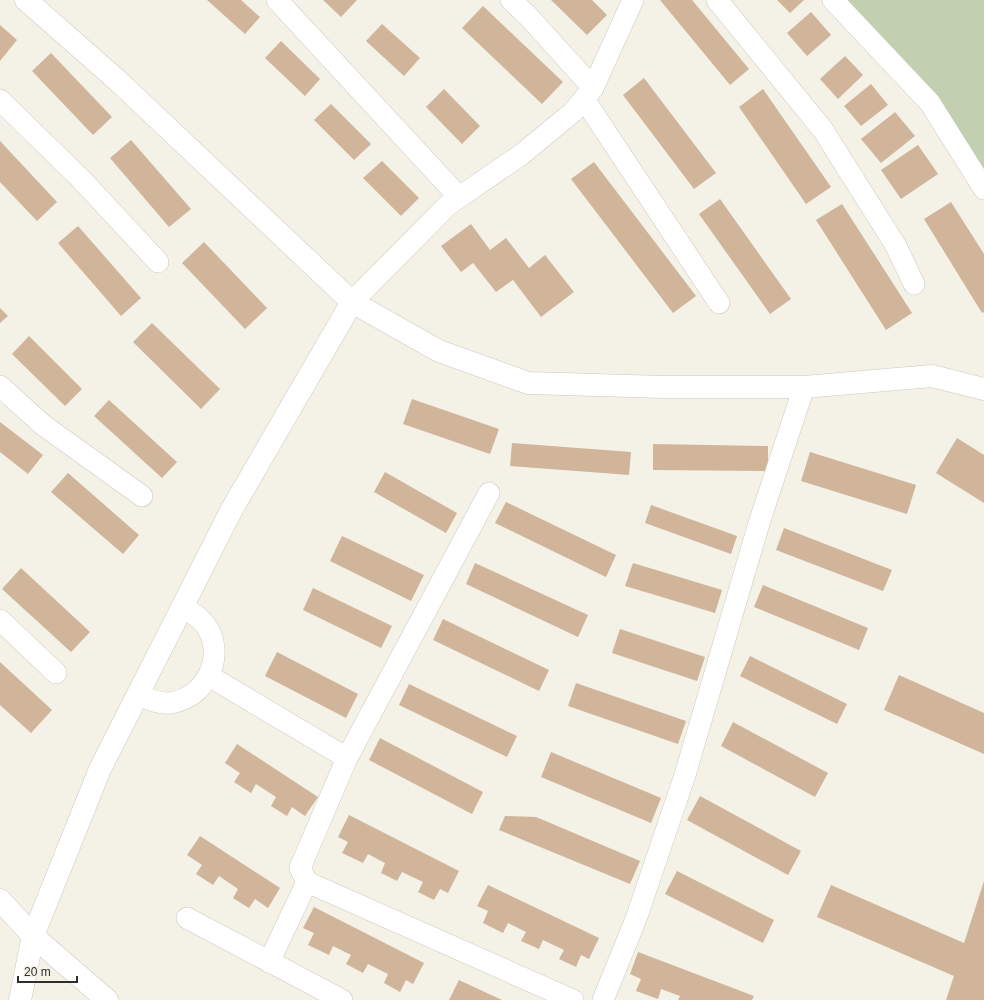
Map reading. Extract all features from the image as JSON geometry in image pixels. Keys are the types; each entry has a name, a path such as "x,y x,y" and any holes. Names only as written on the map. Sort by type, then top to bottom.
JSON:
{"street":[{"path":"26,0 117,80 352,302 440,351 528,383 664,387 804,387 932,376 984,389"},
{"path":"278,0 459,197"},
{"path":"512,0 528,16 588,93 718,304"},
{"path":"20,1000 33,936 100,769 232,509 352,302 448,204 522,154 574,112 588,93 633,0"},
{"path":"717,0 823,130 896,246 914,284"},
{"path":"833,0 930,103 984,189"},
{"path":"0,100 81,179 158,262"},
{"path":"0,386 43,425 142,496"},
{"path":"602,1000 636,919 685,775 760,520 804,387"},
{"path":"489,493 347,758 300,868 307,882 573,1000"},
{"path":"138,695 153,701 169,703 185,699 199,690 209,676 214,660 214,644 207,628 197,616 182,607"},
{"path":"0,620 56,673"},
{"path":"209,676 347,758"},
{"path":"270,962 307,882"},
{"path":"0,900 33,936 107,1000"},
{"path":"187,918 342,1000"}],"green space":[{"path":"836,0 984,0 984,170"}],"building":[{"path":"207,0 241,0 260,17 245,34"},
{"path":"323,0 357,0 341,17"},
{"path":"551,0 592,0 607,15 587,35"},
{"path":"660,0 692,0 749,69 730,85"},
{"path":"777,0 804,0 790,13"},
{"path":"483,6 563,82 542,104 462,28"},
{"path":"811,12 831,35 807,56 787,33"},
{"path":"382,24 420,58 404,76 366,41"},
{"path":"0,25 17,40 0,61"},
{"path":"281,41 320,79 305,96 265,58"},
{"path":"51,53 112,117 93,135 32,71"},
{"path":"845,56 863,75 838,99 820,79"},
{"path":"644,78 716,173 694,189 623,95"},
{"path":"871,84 888,105 861,126 844,106"},
{"path":"444,89 480,126 462,144 426,107"},
{"path":"763,89 831,187 806,204 739,107"},
{"path":"331,104 371,144 354,160 314,120"},
{"path":"895,112 915,136 881,163 861,139"},
{"path":"131,140 191,209 169,227 110,158"},
{"path":"0,141 57,202 37,221 0,182"},
{"path":"918,145 938,174 901,199 881,170"},
{"path":"382,161 419,198 401,216 363,178"},
{"path":"594,162 696,296 673,313 571,179"},
{"path":"720,199 791,299 770,314 699,214"},
{"path":"951,202 984,254 984,312 982,313 924,219"},
{"path":"842,204 912,313 886,330 816,220"},
{"path":"471,224 490,250 506,238 529,268 545,255 574,292 541,317 513,280 496,292 473,263 461,272 441,246"},
{"path":"78,226 141,298 121,316 58,243"},
{"path":"204,242 267,308 245,329 182,263"},
{"path":"0,308 8,316 0,323"},
{"path":"152,323 220,389 201,409 133,342"},
{"path":"29,336 82,389 65,406 12,354"},
{"path":"412,399 499,429 490,454 403,424"},
{"path":"109,400 177,462 162,478 94,416"},
{"path":"0,422 43,455 28,474 0,452"},
{"path":"957,438 984,455 984,503 936,473"},
{"path":"512,443 631,452 629,475 510,466"},
{"path":"653,444 768,446 768,471 653,470"},
{"path":"810,452 916,485 907,514 801,481"},
{"path":"385,472 457,513 446,533 374,492"},
{"path":"68,473 139,535 123,554 51,492"},
{"path":"506,502 616,555 606,577 495,523"},
{"path":"651,505 737,536 731,554 645,523"},
{"path":"784,528 892,570 883,591 776,550"},
{"path":"342,536 424,575 411,601 330,561"},
{"path":"475,563 588,615 578,637 466,584"},
{"path":"633,563 722,590 715,613 625,586"},
{"path":"21,568 90,632 71,652 2,589"},
{"path":"763,585 868,628 859,650 754,607"},
{"path":"313,588 392,626 381,648 303,610"},
{"path":"443,619 549,670 539,691 433,640"},
{"path":"620,629 705,657 697,681 612,653"},
{"path":"277,652 358,694 346,718 265,676"},
{"path":"750,656 847,704 837,724 740,676"},
{"path":"0,662 52,710 31,733 0,705"},
{"path":"899,675 984,713 984,754 884,710"},
{"path":"576,683 686,721 678,744 568,706"},
{"path":"409,684 517,736 507,757 399,705"},
{"path":"733,722 828,773 815,797 721,746"},
{"path":"380,738 483,792 472,814 369,760"},
{"path":"237,744 318,797 305,816 292,807 287,816 271,806 276,797 256,784 251,793 234,782 240,773 225,763"},
{"path":"551,752 661,798 651,823 541,777"},
{"path":"700,796 801,851 788,875 687,820"},
{"path":"349,815 459,871 448,893 440,889 434,900 418,892 423,882 402,872 397,881 381,873 385,863 368,854 363,863 342,853 348,842 338,837"},
{"path":"505,816 536,817 640,861 630,884 499,830"},
{"path":"200,836 280,888 268,908 255,899 249,908 233,898 238,889 219,876 213,885 196,874 202,865 187,855"},
{"path":"677,871 774,920 763,943 665,894"},
{"path":"984,881 984,1000 946,1000 954,976 817,917 831,885 964,943"},
{"path":"488,885 599,938 589,959 581,955 576,967 559,959 564,950 543,940 539,949 521,941 526,932 508,923 503,933 483,923 488,911 477,906"},
{"path":"314,907 424,963 413,984 406,980 400,992 384,983 388,974 368,964 363,973 346,964 351,955 333,946 329,955 308,945 314,933 303,928"},
{"path":"638,952 754,996 752,1000 678,1000 680,996 661,989 658,999 636,991 641,979 630,974"},
{"path":"459,980 502,1000 449,1000"}]}
